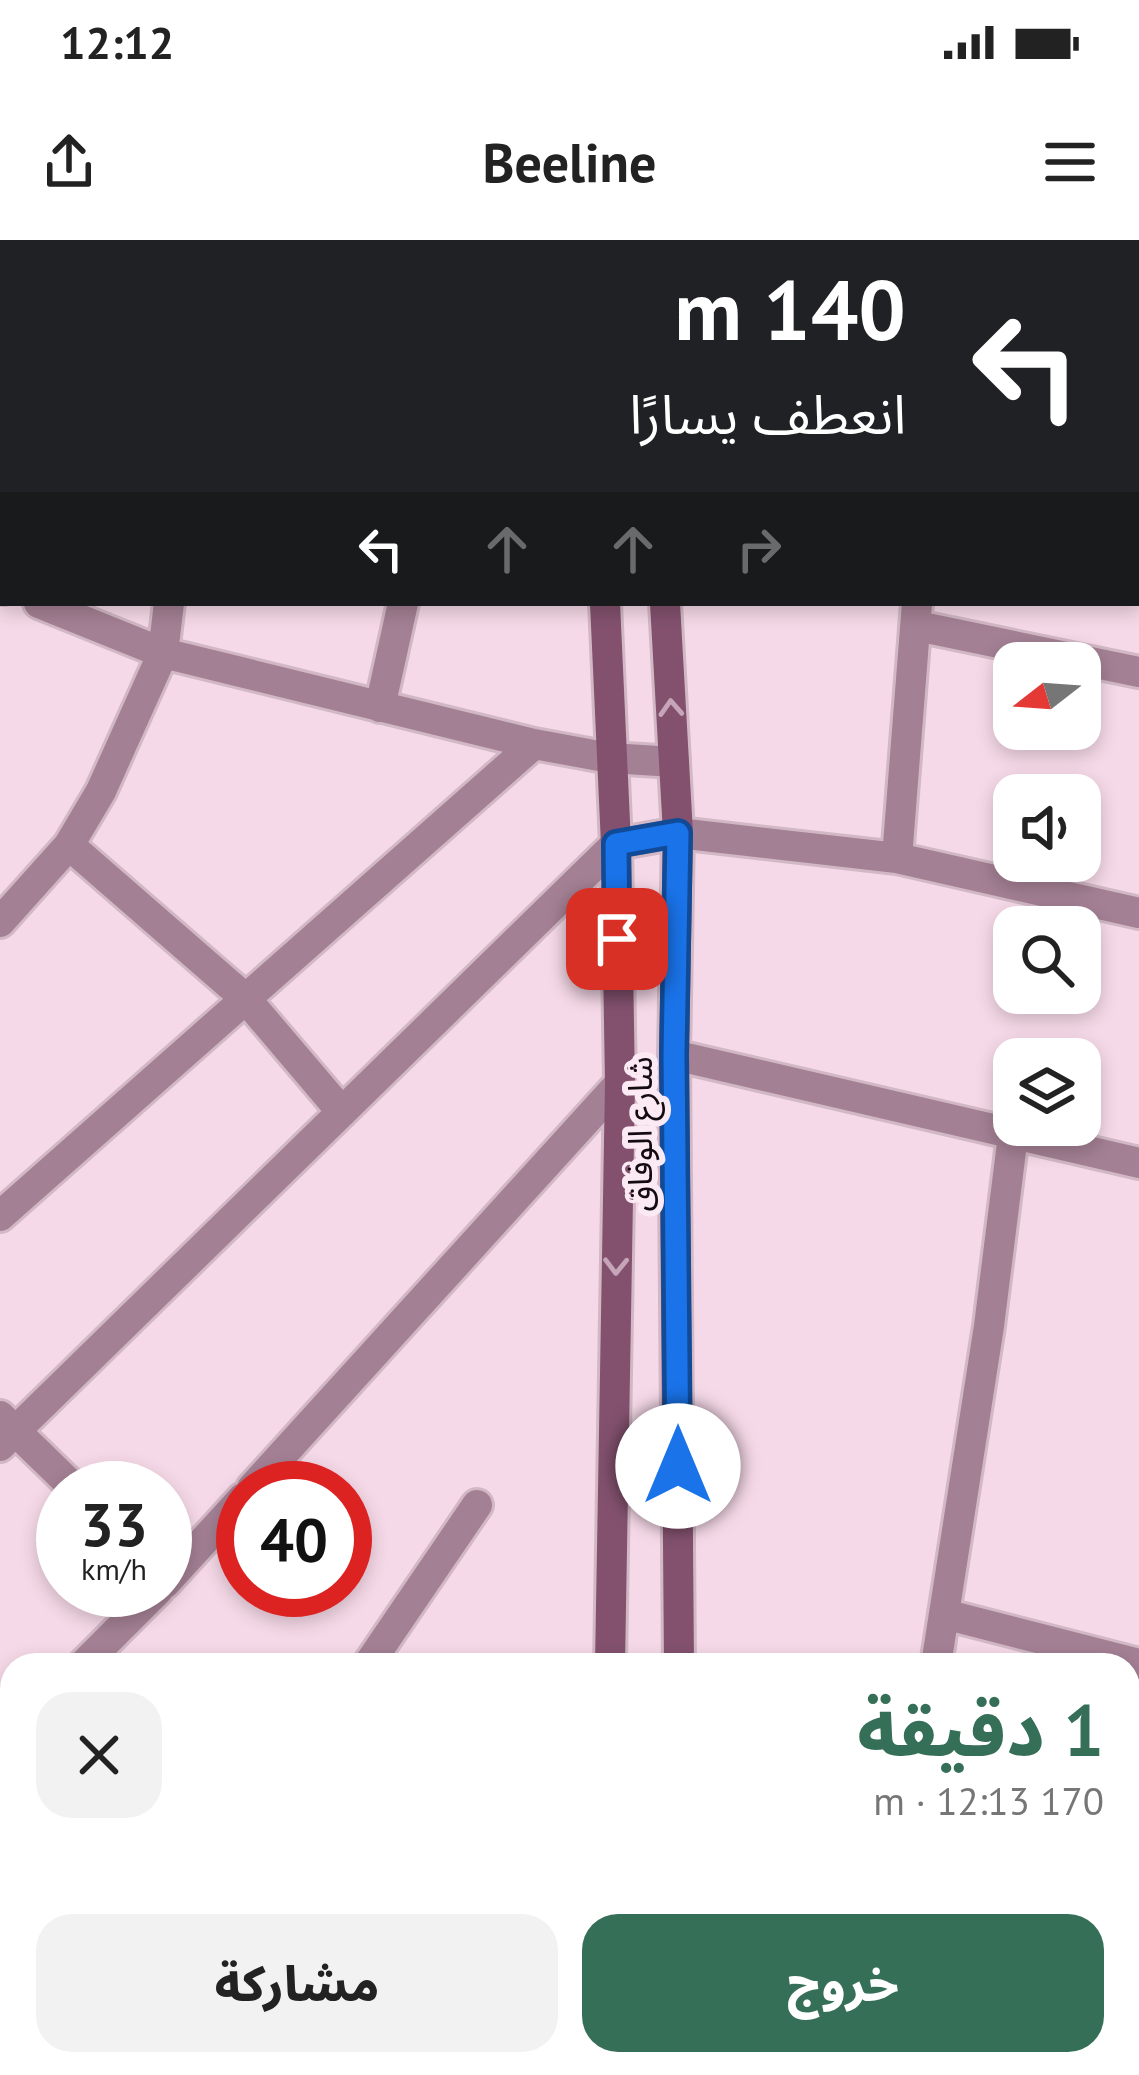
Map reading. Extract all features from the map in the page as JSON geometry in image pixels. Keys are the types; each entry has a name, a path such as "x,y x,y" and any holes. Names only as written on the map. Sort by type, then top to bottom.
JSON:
{"street":[{"path":"46,606 163,653 534,744 610,758 674,762"},
{"path":"0,922 69,845 101,791 163,653 169,606"},
{"path":"380,706 402,606"},
{"name":"شارع الوفاق","path":"605,606 620,1083 610,1653"},
{"name":"شارع الوفاق","path":"665,606 678,833 674,1055 679,1653"},
{"path":"897,858 917,615 1139,672"},
{"path":"0,1216 534,744"},
{"path":"41,1461 5,1431 616,844 678,833 897,858 1139,913"},
{"path":"69,845 246,999 342,1112"},
{"path":"674,1055 993,1130"},
{"path":"277,1461 620,1083"},
{"path":"938,1653 1012,1146"},
{"path":"1062,1146 1139,1163"},
{"path":"376,1653 477,1504"},
{"path":"192,1553 216,1527"},
{"path":"944,1614 1096,1653"},
{"path":"95,1653 130,1617"}],"route":[{"path":"617,939 616,844 678,833 674,1055 678,1466"}]}
